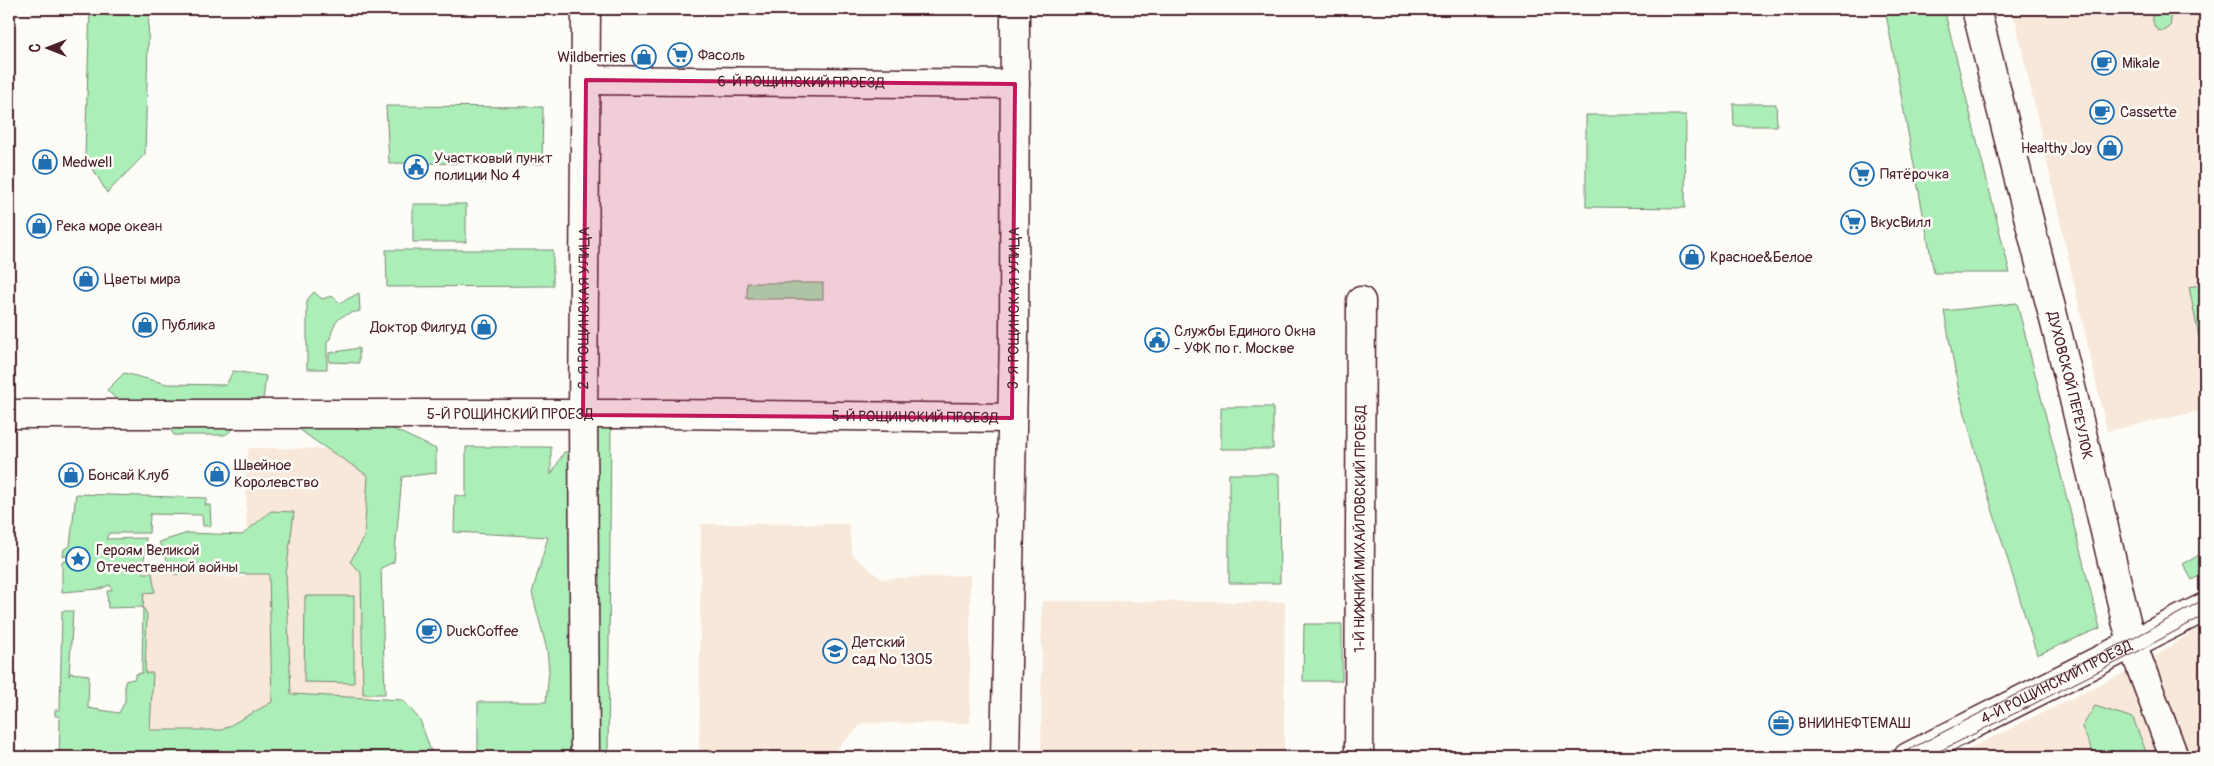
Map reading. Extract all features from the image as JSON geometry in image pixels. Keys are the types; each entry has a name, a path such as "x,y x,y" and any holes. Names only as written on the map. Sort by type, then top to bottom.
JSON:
{"street":[{"name":"2-Я РОЩИНСКАЯ УЛИЦА","path":"585,757 583,415 586,9"},
{"name":"3-Я РОЩИНСКАЯ УЛИЦА","path":"1004,757 1012,418 1015,9"},
{"name":"ДУХОВСКОЙ ПЕРЕУЛОК","path":"1976,9 2050,303 2132,644 2174,757"},
{"name":"6-Й РОЩИНСКИЙ ПРОЕЗД","path":"586,80 1015,84"},
{"name":"1-Й НИЖНИЙ МИХАЙЛОВСКИЙ ПРОЕЗД","path":"1359,757 1361,301"},
{"name":"5-Й РОЩИНСКИЙ ПРОЕЗД","path":"9,414 1012,418"},
{"name":"4-Й РОЩИНСКИЙ ПРОЕЗД","path":"1908,757 2205,607"}],"highlighted area":[{"path":"586,80 1015,84 1012,418 583,415"}],"shaded area":[{"path":"2013,9 2205,9 2205,410 2107,431"},
{"path":"249,448 391,449 369,554 370,718 141,757 147,615 143,607 145,571 240,578 247,575 246,463"},
{"name":"Детский сад № 1305","path":"701,524 849,524 852,554 881,579 970,575 970,723 863,723 828,757 699,757"},
{"path":"1042,601 1285,602 1284,757 1041,757"},
{"path":"2205,623 2205,757 1952,757 2150,660"}],"green space":[{"path":"90,9 149,9 145,154 107,193 85,155"},
{"path":"1907,9 1944,9 2010,273 1934,273 1886,14"},
{"path":"2150,9 2169,9 2170,27 2164,31 2157,30"},
{"path":"1733,104 1776,104 1777,126 1734,126"},
{"path":"386,106 543,107 542,164 389,163"},
{"path":"1586,115 1686,115 1685,208 1586,207"},
{"path":"413,204 466,204 466,242 413,242"},
{"path":"386,250 553,250 553,286 387,287"},
{"path":"747,283 823,283 823,299 747,299"},
{"path":"2205,284 2205,362 2204,362 2189,287"},
{"path":"314,292 322,299 332,296 340,303 359,293 360,311 339,319 334,326 330,339 327,341 327,369 307,369 307,300"},
{"path":"2017,303 2100,628 2037,655 1983,479 1959,392 1944,311"},
{"path":"359,348 359,363 329,362 329,353"},
{"path":"233,371 266,376 262,408 225,435 174,435 165,421 125,408 107,390 124,373 167,384 226,385"},
{"path":"1221,407 1273,407 1273,449 1221,449"},
{"path":"374,420 436,449 436,473 402,477 394,562 381,568 385,694 363,694 361,573 350,562 364,538 368,476 309,437 291,422"},
{"path":"611,425 608,757 592,757 590,431"},
{"path":"466,447 551,447 551,475 564,452 577,452 577,757 478,757 478,702 546,702 549,671 547,650 532,593 548,537 454,532 455,495 466,497"},
{"path":"1229,474 1279,474 1280,583 1229,583"},
{"path":"76,494 207,498 205,505 210,505 211,526 203,526 202,515 150,514 149,533 109,533 106,539 146,538 143,573 152,573 155,592 144,593 143,607 108,608 107,591 112,590 110,585 100,589 62,592 62,561 68,561 69,556 63,556 64,549 70,546"},
{"path":"271,511 294,512 286,574 291,694 403,700 420,720 433,757 59,757 60,716 55,716 55,710 60,710 62,611 73,611 69,676 70,673 89,675 88,708 119,713 125,701 125,681 134,679 136,674 142,673 143,607 147,614 145,673 153,673 150,730 222,730 272,702 269,574 174,574 159,542 188,533 242,535"},
{"path":"2205,552 2205,573 2192,580 2183,564"},
{"path":"305,596 354,596 354,683 304,682"},
{"path":"1304,624 1342,624 1342,681 1303,681"},
{"path":"2095,706 2133,718 2148,757 2095,757 2082,727"}],"tram line":[{"path":"1895,757 2044,680 2132,639 2205,599"},
{"path":"1928,757 2139,651 2205,615"}],"place":[{"name":"Фасоль","path":"680,55"},
{"name":"Wildberries","path":"644,57"},
{"name":"Mikale","path":"2104,63"},
{"name":"Cassette","path":"2102,112"},
{"name":"Healthy Joy","path":"2110,148"},
{"name":"Medwell","path":"45,162"},
{"name":"Участковый пункт полиции № 4","path":"416,167"},
{"name":"Пятёрочка","path":"1862,174"},
{"name":"ВкусВилл","path":"1853,222"},
{"name":"Река море океан","path":"39,226"},
{"name":"Красное&Белое","path":"1692,257"},
{"name":"Цветы мира","path":"86,279"},
{"name":"Публика","path":"145,325"},
{"name":"Доктор Филгуд","path":"484,327"},
{"name":"Службы Единого Окна - УФК по г. Москве","path":"1157,340"},
{"name":"Швейное Королевство","path":"217,474"},
{"name":"Бонсай Клуб","path":"71,475"},
{"name":"Героям Великой Отечественной войны","path":"78,559"},
{"name":"DuckCoffee","path":"429,631"},
{"name":"Детский сад № 1305","path":"835,651"},
{"name":"ВНИИНЕФТЕМАШ","path":"1781,723"}]}
